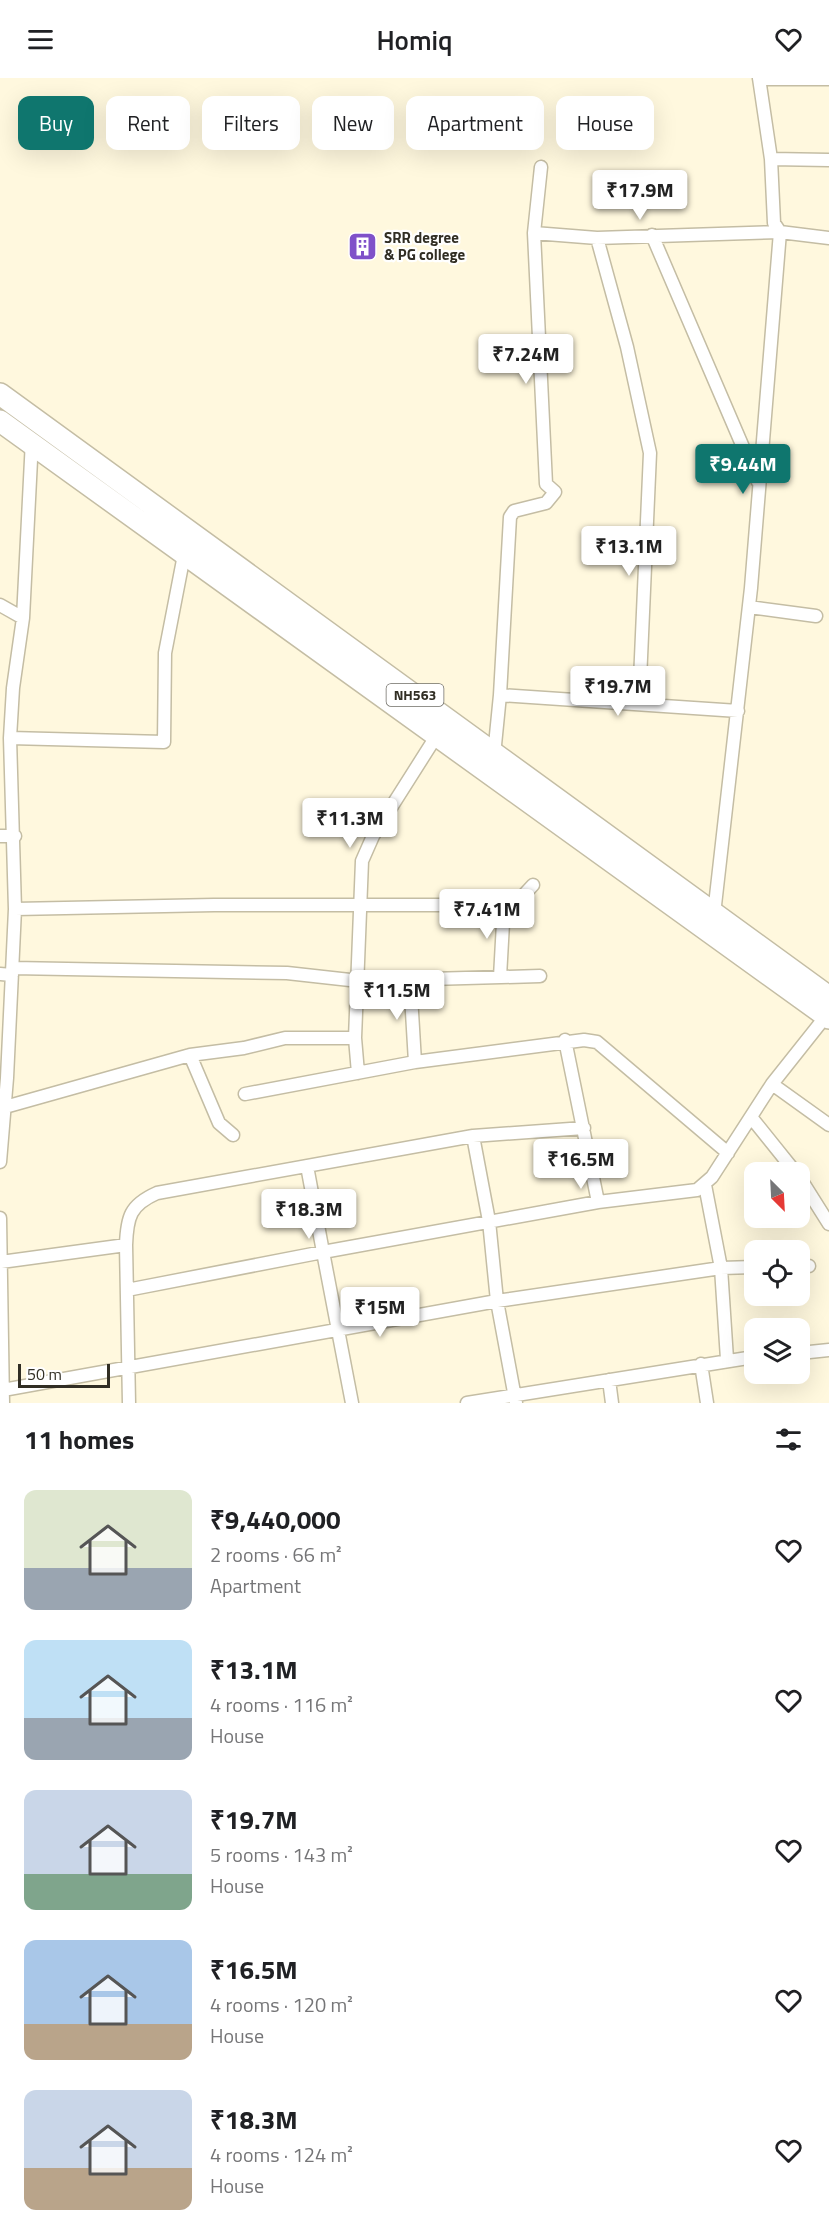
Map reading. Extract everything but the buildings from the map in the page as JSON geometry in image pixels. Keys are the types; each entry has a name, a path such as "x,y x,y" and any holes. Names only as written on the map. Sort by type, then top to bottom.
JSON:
{"highway":[{"name":"NH563","path":"0,394 714,914 828,1010"},
{"name":"NH563","path":"0,421 437,735 828,1010"}],"street":[{"path":"714,914 738,711 780,232 774,223 771,159 759,78 829,79"},
{"path":"771,159 829,160"},
{"path":"494,755 500,695 510,517 514,511 546,503 555,492 546,484 534,233 541,167"},
{"path":"534,233 597,238 780,232 829,238"},
{"path":"652,235 759,485"},
{"path":"597,238 627,347 650,453 639,703"},
{"path":"0,1162 5,1107 8,972 15,909 15,836 6,758 23,618 30,442 43,424"},
{"path":"10,738 164,742 165,653 184,555"},
{"path":"0,605 23,618"},
{"path":"748,607 816,616"},
{"path":"0,683 13,688"},
{"path":"500,695 738,711"},
{"path":"358,1073 355,1038 359,981 358,905 362,861 366,849 437,735"},
{"path":"0,836 15,836"},
{"path":"15,909 504,905 520,899 533,885"},
{"path":"500,977 504,905"},
{"path":"8,972 287,973 359,981 540,976"},
{"path":"410,979 415,1062"},
{"path":"127,1290 597,1202 686,1192 705,1185 772,1084 828,1010"},
{"path":"5,1107 190,1055 244,1048 285,1038 355,1038"},
{"path":"565,1040 597,1202"},
{"path":"245,1094 415,1062 565,1040 597,1042 728,1153"},
{"path":"190,1055 219,1123 233,1135"},
{"path":"772,1084 829,1125"},
{"path":"751,1117 787,1162"},
{"path":"129,1403 127,1225 141,1200 158,1193 473,1136 584,1128"},
{"path":"473,1136 489,1221 496,1301 515,1400"},
{"path":"307,1167 352,1403"},
{"path":"705,1185 721,1268 727,1359"},
{"path":"810,1194 829,1224"},
{"path":"0,1218 3,1403"},
{"path":"1,1262 126,1245"},
{"path":"3,1390 496,1301 721,1268 744,1267"},
{"path":"810,1352 829,1350"},
{"path":"467,1403 515,1400 609,1380 744,1358"},
{"path":"702,1364 707,1403"},
{"path":"609,1380 612,1403"}],"place":[{"name":"SRR degree & PG college","path":"363,247"}]}
